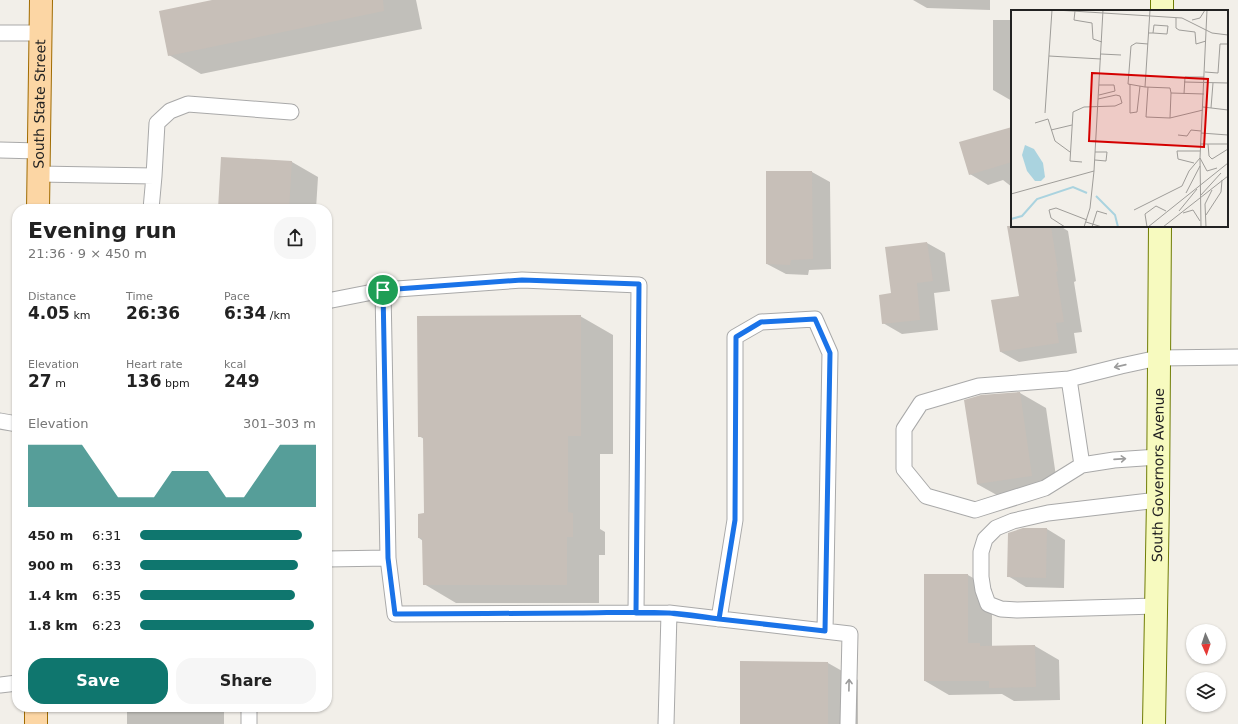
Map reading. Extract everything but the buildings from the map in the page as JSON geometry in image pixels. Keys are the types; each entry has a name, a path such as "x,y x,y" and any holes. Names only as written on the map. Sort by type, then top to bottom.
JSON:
{"main road":[{"name":"South State Street","path":"38,204 42,33 41,0"},
{"name":"South Governors Avenue","path":"1154,724 1158,500 1160,227"},
{"path":"36,712 36,724"}],"lane":[{"path":"0,33 42,33"},
{"path":"152,204 157,123 170,111 188,104 292,112"},
{"path":"0,150 39,151"},
{"path":"38,174 154,176"},
{"path":"332,300 383,290 522,280 639,284 636,613"},
{"path":"383,290 388,558 395,614 669,613 850,634 848,724"},
{"path":"719,619 735,520 736,337 761,322 815,319 830,353 825,631"},
{"path":"1158,457 1114,460 1082,465 1045,488 975,510 926,496 904,469 904,429 921,402 979,386 1069,379 1158,358 1238,357"},
{"path":"1069,379 1082,465"},
{"path":"0,421 12,423"},
{"path":"1156,606 1017,610 1001,609 988,604 982,590 981,552 985,539 996,528 1013,521 1048,513 1158,500"},
{"path":"332,558 388,558"},
{"path":"666,724 669,613"},
{"path":"0,685 12,684"},
{"path":"249,712 249,724"}],"route":[{"path":"383,290 388,558 395,614 669,613 719,619 825,631 830,353 815,319 761,322 736,337 735,520 719,619 669,613 636,613 639,284 522,280 383,290"}]}
